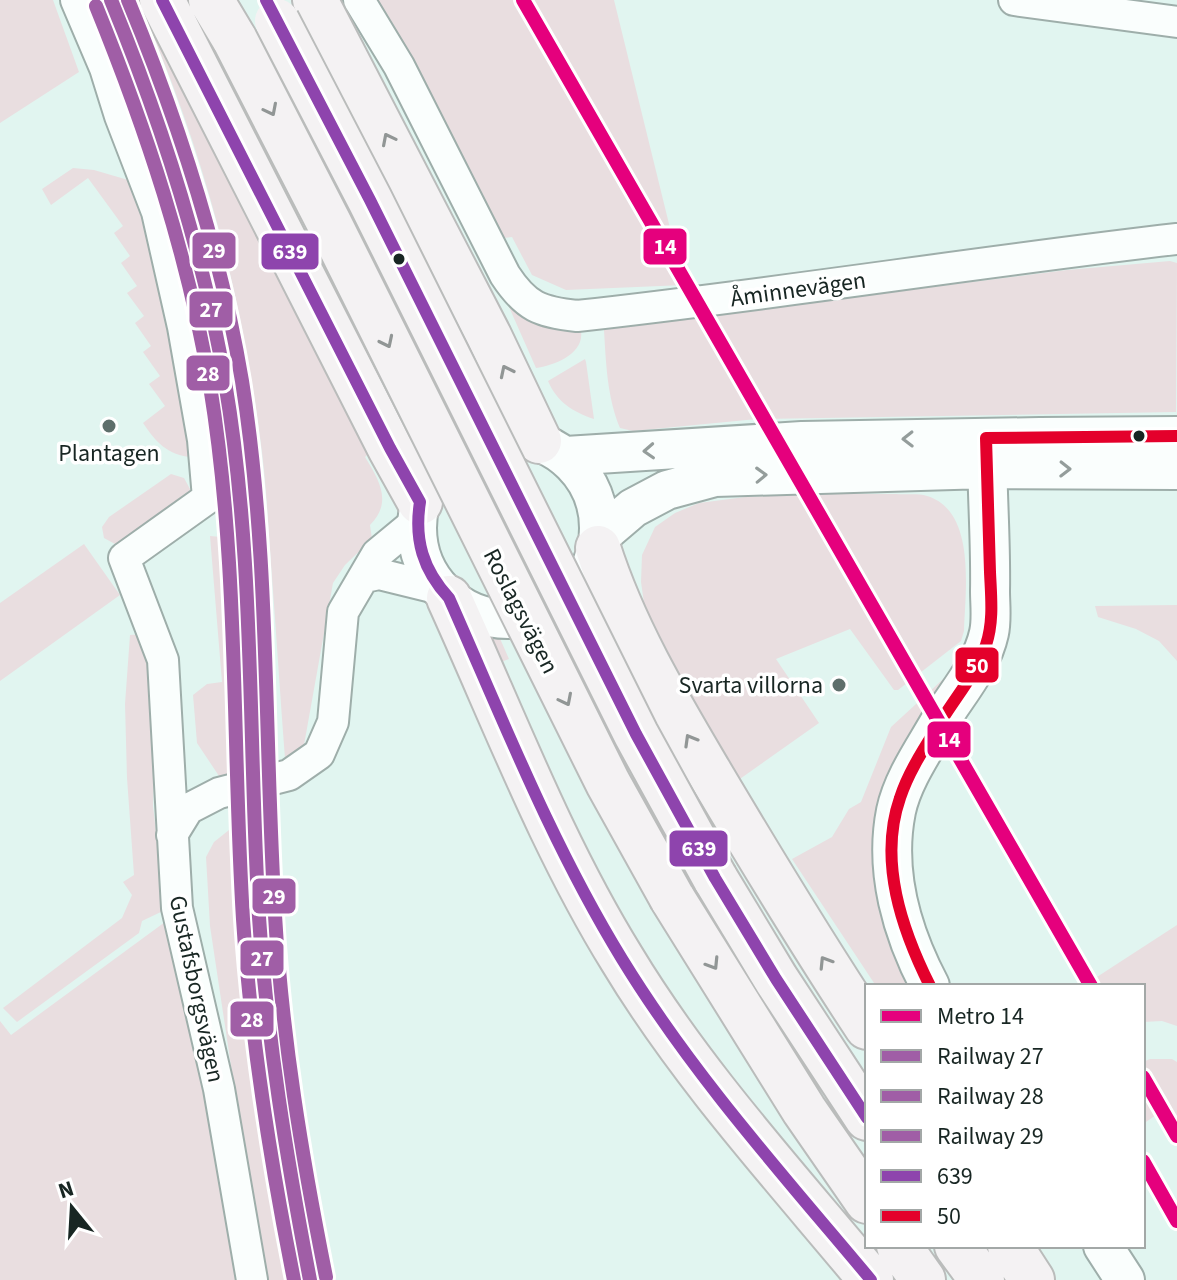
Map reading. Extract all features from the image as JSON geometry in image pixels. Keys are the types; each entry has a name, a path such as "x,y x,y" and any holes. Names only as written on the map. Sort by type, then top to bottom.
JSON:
{"main road":[{"path":"162,0 390,448 419,512"},
{"name":"Roslagsvägen","path":"211,0 235,40 329,223 608,783 672,898 804,1110 865,1198"},
{"path":"315,0 489,336 552,449"},
{"name":"Roslagsvägen","path":"272,10 636,734 715,878 776,979 865,1115"},
{"path":"598,542 623,614 673,711 758,856 865,1024"},
{"path":"445,593 562,852 620,957 671,1034 871,1280"},
{"path":"900,1248 923,1280"},
{"path":"958,1248 982,1280"},
{"path":"1011,1248 1032,1280"}],"street":[{"name":"Gustafsborgsvägen","path":"76,0 105,68 157,212 183,327 203,440 208,498 124,558 163,660 177,908 219,1089 252,1280"},
{"name":"Åminnevägen","path":"359,0 406,80 505,275 517,293 531,304 552,313 577,316 1177,239"},
{"path":"1014,0 1177,22"},
{"path":"598,542 633,508 667,490 715,477 1177,436"},
{"path":"523,437 552,449 581,473 593,493 599,514 598,542 589,570 576,589 558,604 538,614 514,619 491,617 469,610 445,593 429,574 422,558 417,540 419,512 426,486 446,460 459,450 490,438 523,437"},
{"path":"552,449 802,441 1177,470"},
{"path":"929,984 917,962 901,916 894,881 893,842 897,809 908,779 978,663 989,633 987,453"},
{"path":"172,835 188,809 219,793 289,775 319,754 333,722 343,612 377,554 419,512"},
{"path":"365,577 379,574 445,593"},
{"path":"169,770 185,789 219,793"},
{"path":"1104,1248 1125,1280"}],"shaded area":[{"path":"0,0 53,0 79,72 0,123"},
{"path":"377,0 614,0 684,285 566,290 532,275 512,237 504,238"},
{"path":"158,19 375,448 365,457 379,483 381,508 370,525 372,539 345,565 333,583 304,745 285,759 262,453 243,332 204,176 149,26"},
{"path":"73,168 94,170 135,182 152,230 192,457 176,454 163,446 143,423 165,406 149,384 160,376 143,352 151,346 135,323 144,316 127,293 137,286 121,263 130,256 114,233 123,226 88,178 51,205 42,189"},
{"path":"1170,261 1177,263 1176,412 757,419 633,431 620,428 612,404 604,330 609,324 692,317 1067,270"},
{"path":"505,298 580,327 581,336 575,350 561,360 536,368"},
{"path":"585,359 594,419 566,405 548,381"},
{"path":"171,474 184,478 190,489 189,494 122,542 115,544 104,538 102,527 109,517"},
{"path":"827,493 920,495 943,505 954,518 965,554 966,596 961,641 898,690 894,690 850,629 776,659 819,723 737,781 657,637 644,603 642,555 655,527 675,513 699,503"},
{"path":"210,536 232,538 242,776 221,779 197,743 193,695 207,684 222,682"},
{"path":"84,544 120,595 0,681 0,603"},
{"path":"1177,605 1177,661 1159,641 1136,629 1098,617 1095,606"},
{"path":"487,632 498,634 509,659 493,665"},
{"path":"147,634 155,737 153,806 165,910 142,921 139,933 17,1022 3,1008 122,918 132,895 123,882 134,875 125,704 130,635"},
{"path":"953,670 881,797 873,845 883,917 916,984 875,984 792,859 832,837 849,809 861,802 891,727"},
{"path":"242,824 249,971 257,1053 271,1150 296,1280 267,1280 253,1212 210,926 206,857 214,842 234,826"},
{"path":"165,922 218,1141 243,1280 0,1280 0,1021 11,1035"},
{"path":"1177,925 1177,1026 1162,1021 1145,1022 1145,984 1086,984"},
{"path":"1172,1059 1177,1062 1177,1140 1159,1113 1145,1123 1145,1061"}],"metro line":[{"name":"14","path":"523,0 1090,984"},
{"name":"14","path":"1145,1080 1177,1136"},
{"name":"14","path":"1145,1165 1177,1221"}],"rail line":[{"name":"27","path":"111,0 179,188 205,284 225,382 235,448 246,582 259,917 267,1008 293,1190 310,1280"},
{"name":"29","path":"128,0 196,187 222,283 242,381 262,580 278,961 294,1097 326,1277"},
{"name":"28","path":"96,6 164,193 190,289 210,386 226,518 243,919 251,1010 262,1100 294,1280"}],"transit line":[{"name":"639","path":"162,0 420,502"},
{"name":"639","path":"266,0 370,200 636,734 715,878 776,979 865,1115"},
{"name":"50","path":"986,438 1177,436"},
{"name":"50","path":"929,984 902,919 892,870 891,846 900,798 913,767 972,674 989,636 991,599 986,438"},
{"name":"639","path":"420,502 418,529 422,554 433,577 449,598 530,782 597,916 650,1002 709,1084 871,1280"}],"place":[{"name":"Plantagen","path":"109,426"},
{"name":"Svarta villorna","path":"839,685"}]}
